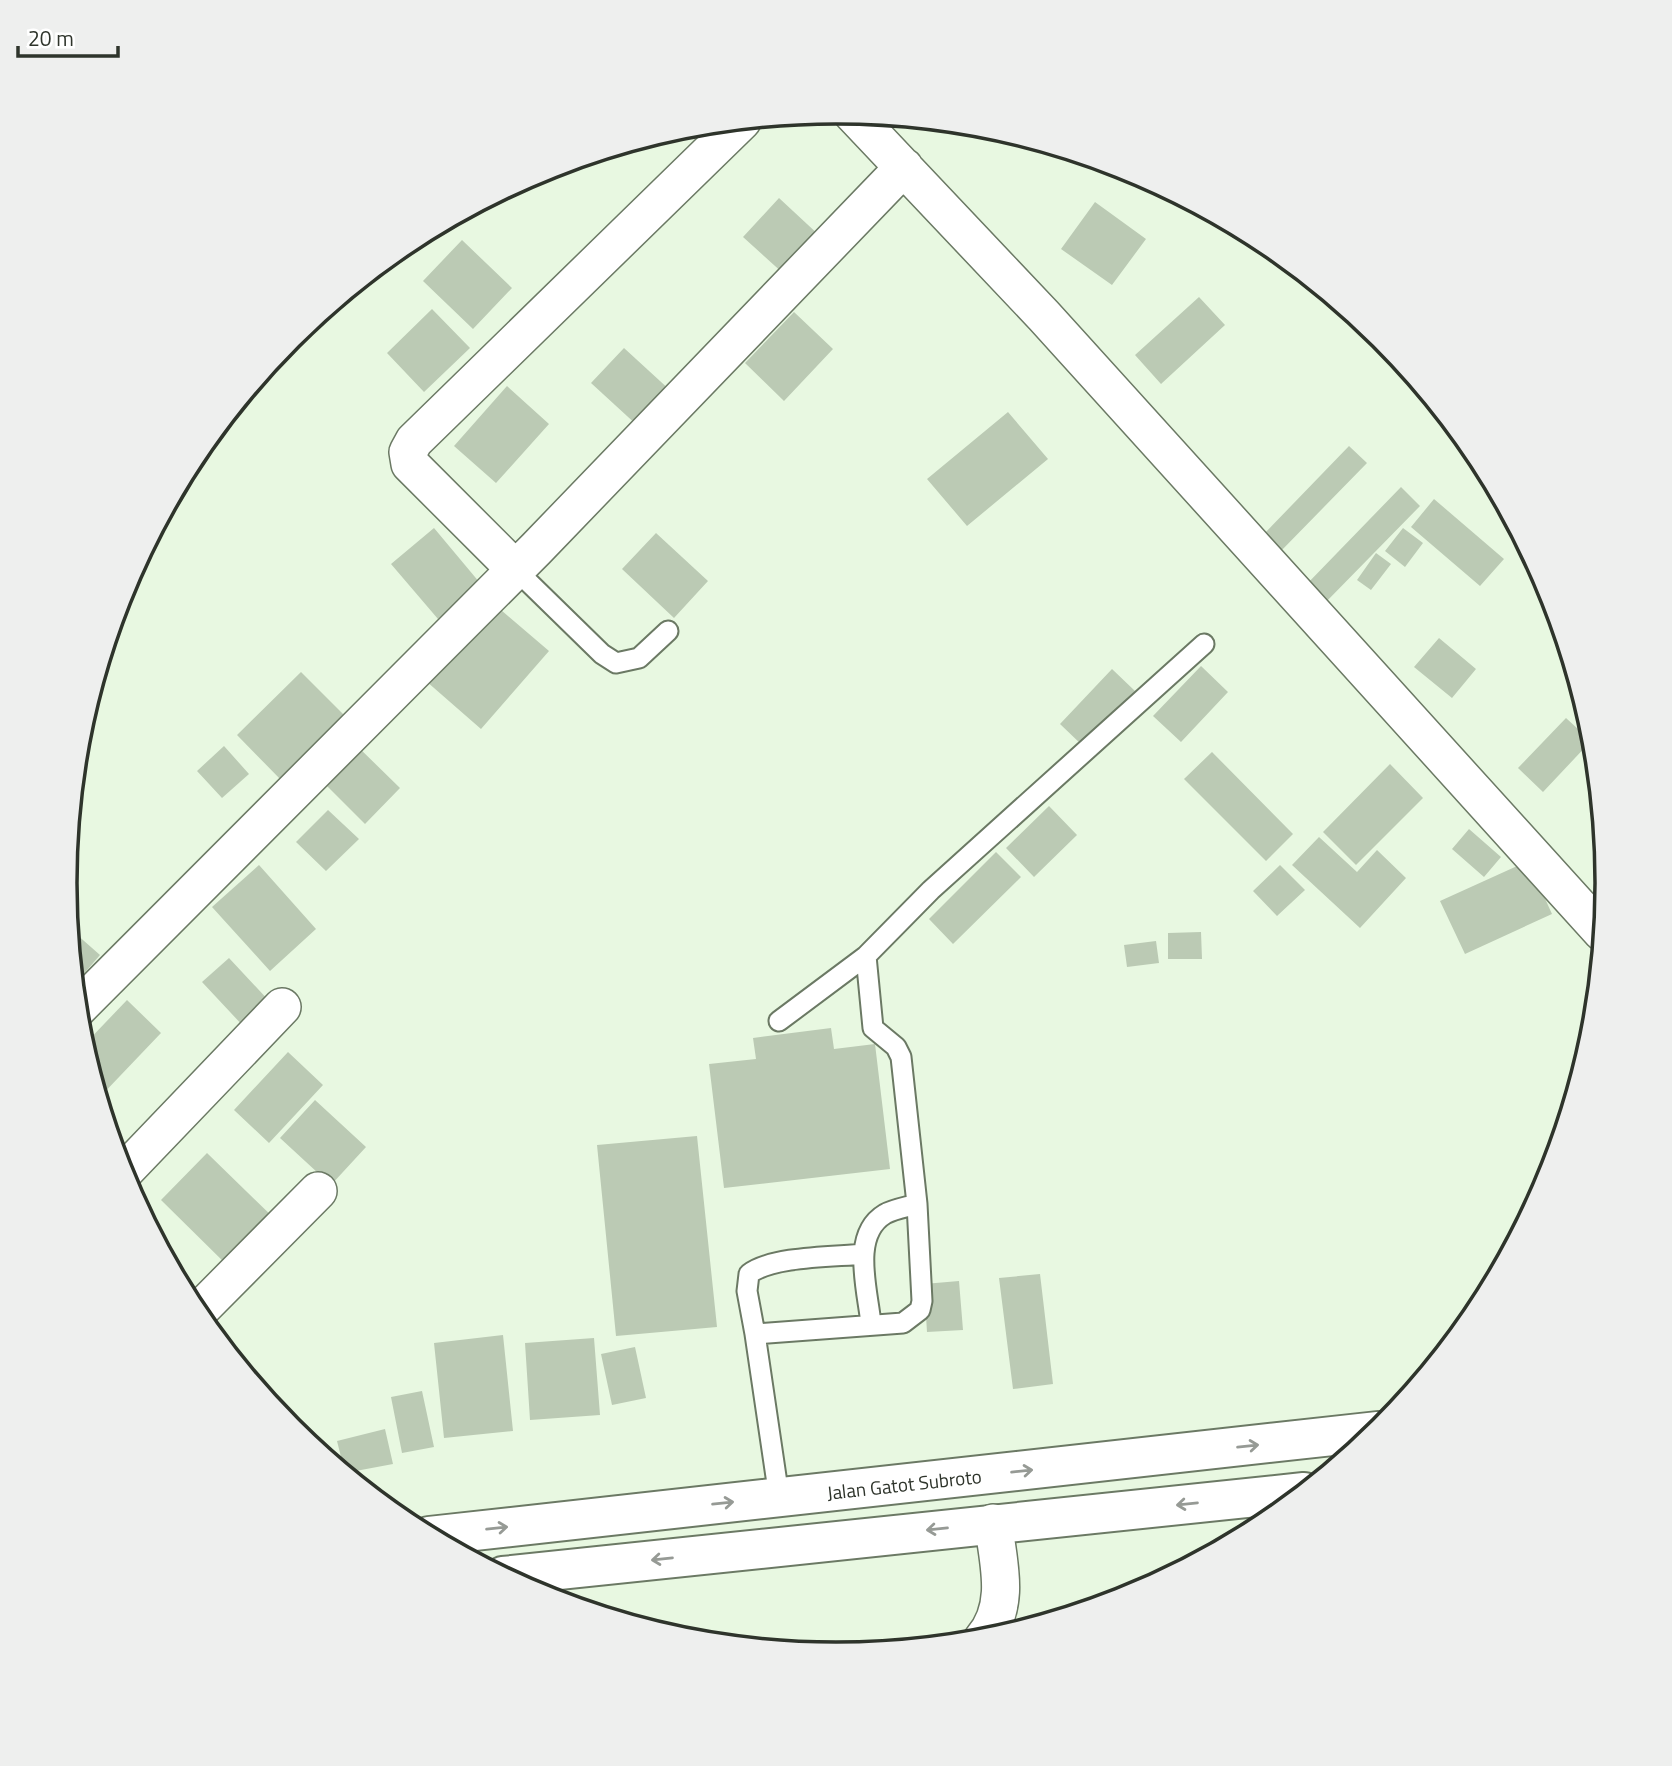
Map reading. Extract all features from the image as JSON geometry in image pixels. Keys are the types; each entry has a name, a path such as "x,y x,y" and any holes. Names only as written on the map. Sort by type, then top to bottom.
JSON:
{"street":[{"path":"864,125 1054,326 1593,923"},
{"path":"515,569 411,464 408,452 414,440 732,131"},
{"path":"86,1000 515,569 904,167"},
{"path":"132,1164 282,1007"},
{"path":"205,1305 318,1191"},
{"name":"Jalan Gatot Subroto","path":"446,1534 1359,1433"},
{"path":"523,1574 995,1533 1285,1495"},
{"path":"995,1533 1001,1605 995,1624"}],"lane":[{"path":"515,569 602,654 616,663 639,658 668,631"},
{"path":"779,1021 866,956 931,890 1204,644"},
{"path":"755,1334 903,1322 920,1310 917,1204 901,1057 898,1049 875,1031 871,1021 866,956"},
{"path":"871,1324 864,1254 866,1235 885,1214 917,1204"},
{"path":"779,1497 747,1291 749,1274 771,1264 864,1254"}],"building":[{"path":"779,198 821,237 785,275 743,237"},
{"path":"1095,202 1146,239 1112,285 1061,249"},
{"path":"462,240 512,288 473,329 423,281"},
{"path":"1199,297 1225,325 1161,384 1135,355"},
{"path":"432,309 470,348 424,392 387,353"},
{"path":"794,312 833,349 784,401 745,363"},
{"path":"624,348 672,392 639,427 591,383"},
{"path":"507,386 549,424 496,483 454,446"},
{"path":"1008,412 1048,459 967,526 927,479"},
{"path":"1349,446 1367,463 1280,552 1263,535"},
{"path":"1401,487 1420,506 1324,604 1305,586"},
{"path":"1434,499 1504,559 1480,586 1411,527"},
{"path":"434,528 480,583 438,619 391,564"},
{"path":"1403,528 1423,543 1405,567 1385,551"},
{"path":"656,533 708,581 674,618 622,569"},
{"path":"1376,553 1391,564 1371,590 1357,580"},
{"path":"494,604 549,651 481,729 426,681"},
{"path":"1439,638 1476,669 1452,698 1414,667"},
{"path":"1201,666 1228,692 1181,742 1153,716"},
{"path":"1112,669 1135,691 1083,746 1060,724"},
{"path":"301,672 347,718 282,781 237,735"},
{"path":"1566,718 1579,730 1583,750 1543,792 1518,768"},
{"path":"353,742 400,788 365,824 318,777"},
{"path":"224,746 249,774 222,798 197,771"},
{"path":"1212,752 1293,834 1266,861 1184,779"},
{"path":"1390,764 1423,798 1356,865 1323,832"},
{"path":"1049,806 1077,835 1034,877 1006,848"},
{"path":"328,810 359,839 326,871 296,842"},
{"path":"1469,829 1501,857 1484,877 1452,849"},
{"path":"1319,837 1357,872 1377,850 1406,878 1360,928 1292,865"},
{"path":"996,852 1021,877 953,944 929,919"},
{"path":"1528,861 1552,914 1465,954 1440,901"},
{"path":"259,865 316,929 270,971 212,907"},
{"path":"1280,865 1305,890 1277,916 1253,891"},
{"path":"1201,932 1202,959 1168,959 1168,933"},
{"path":"79,937 100,955 82,975"},
{"path":"1156,941 1159,963 1127,967 1124,945"},
{"path":"229,958 271,1003 245,1028 202,982"},
{"path":"127,1000 161,1033 106,1090 93,1036"},
{"path":"831,1028 834,1049 875,1044 890,1169 724,1188 709,1064 756,1059 753,1038"},
{"path":"288,1052 323,1085 269,1143 234,1110"},
{"path":"315,1100 366,1147 331,1185 280,1138"},
{"path":"697,1136 717,1327 616,1336 597,1145"},
{"path":"207,1153 279,1223 232,1270 161,1200"},
{"path":"1040,1274 1053,1384 1013,1389 999,1278"},
{"path":"959,1281 963,1330 927,1332 924,1284"},
{"path":"503,1335 513,1431 444,1438 434,1343"},
{"path":"594,1338 600,1415 530,1420 525,1343"},
{"path":"635,1347 646,1398 612,1405 601,1354"},
{"path":"422,1391 434,1447 402,1453 391,1397"},
{"path":"385,1429 393,1464 357,1471 341,1458 337,1441"}]}
